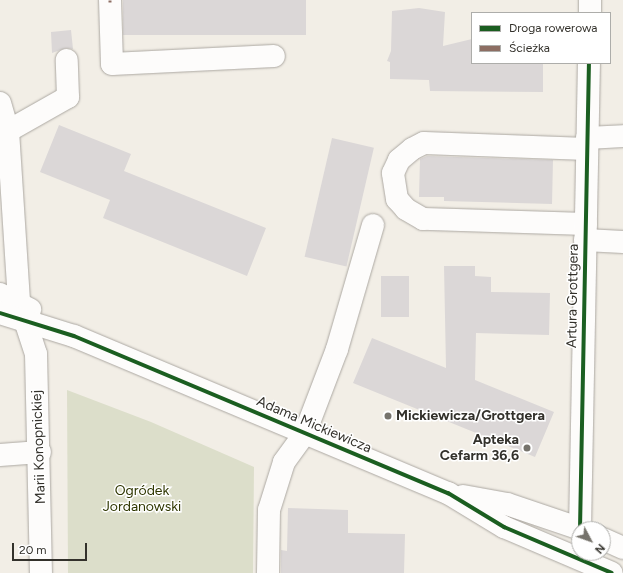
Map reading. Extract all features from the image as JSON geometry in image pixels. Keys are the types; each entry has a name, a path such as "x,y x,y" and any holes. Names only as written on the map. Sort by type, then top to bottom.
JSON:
{"street":[{"path":"590,0 590,12"},
{"path":"110,1 112,64 274,56"},
{"path":"8,131 68,97 67,60"},
{"name":"Artura Grottgera","path":"579,521 589,64"},
{"name":"Marii Konopnickiej","path":"0,103 8,131 14,306 36,354 40,452 41,573"},
{"path":"623,136 587,143 424,143 412,148 399,160 393,173 397,199 406,209 423,219 586,232 623,242"},
{"path":"268,573 269,510 284,462 306,434 337,350 373,226"},
{"name":"Adama Mickiewicza","path":"0,313 14,306 74,336 448,493 504,527 571,536"},
{"path":"0,455 40,452"},
{"name":"Adama Mickiewicza","path":"448,493 507,504 571,533"},
{"path":"611,543 623,548"},
{"name":"Adama Mickiewicza","path":"601,561 612,573"}],"green space":[{"name":"Ogródek Jordanowski","path":"67,390 151,422 254,467 253,573 68,573"}],"building":[{"path":"123,0 306,0 306,35 123,35"},
{"path":"419,8 445,12 443,46 471,39 471,64 543,64 543,92 430,91 429,80 390,79 390,62 387,61 391,51 392,11"},
{"path":"71,30 73,49 66,48 52,53 51,32"},
{"path":"59,125 131,154 124,171 266,228 247,276 103,218 110,200 40,172"},
{"path":"332,138 374,148 346,267 305,257"},
{"path":"427,156 553,160 552,204 444,201 444,197 419,197 420,159"},
{"path":"444,266 475,266 475,276 491,277 491,292 550,293 549,335 476,333 475,380 554,412 535,457 353,383 372,338 446,368"},
{"path":"381,276 409,276 409,317 381,317"},
{"path":"288,508 348,510 348,533 405,534 404,573 281,573 281,550 287,551"}],"cycle path":[{"path":"580,521 589,64"},
{"path":"0,313 74,336 448,493 504,527 612,573"}],"place":[{"name":"Mickiewicza/Grottgera","path":"388,416"},
{"name":"Apteka Cefarm 36,6","path":"527,448"}]}
